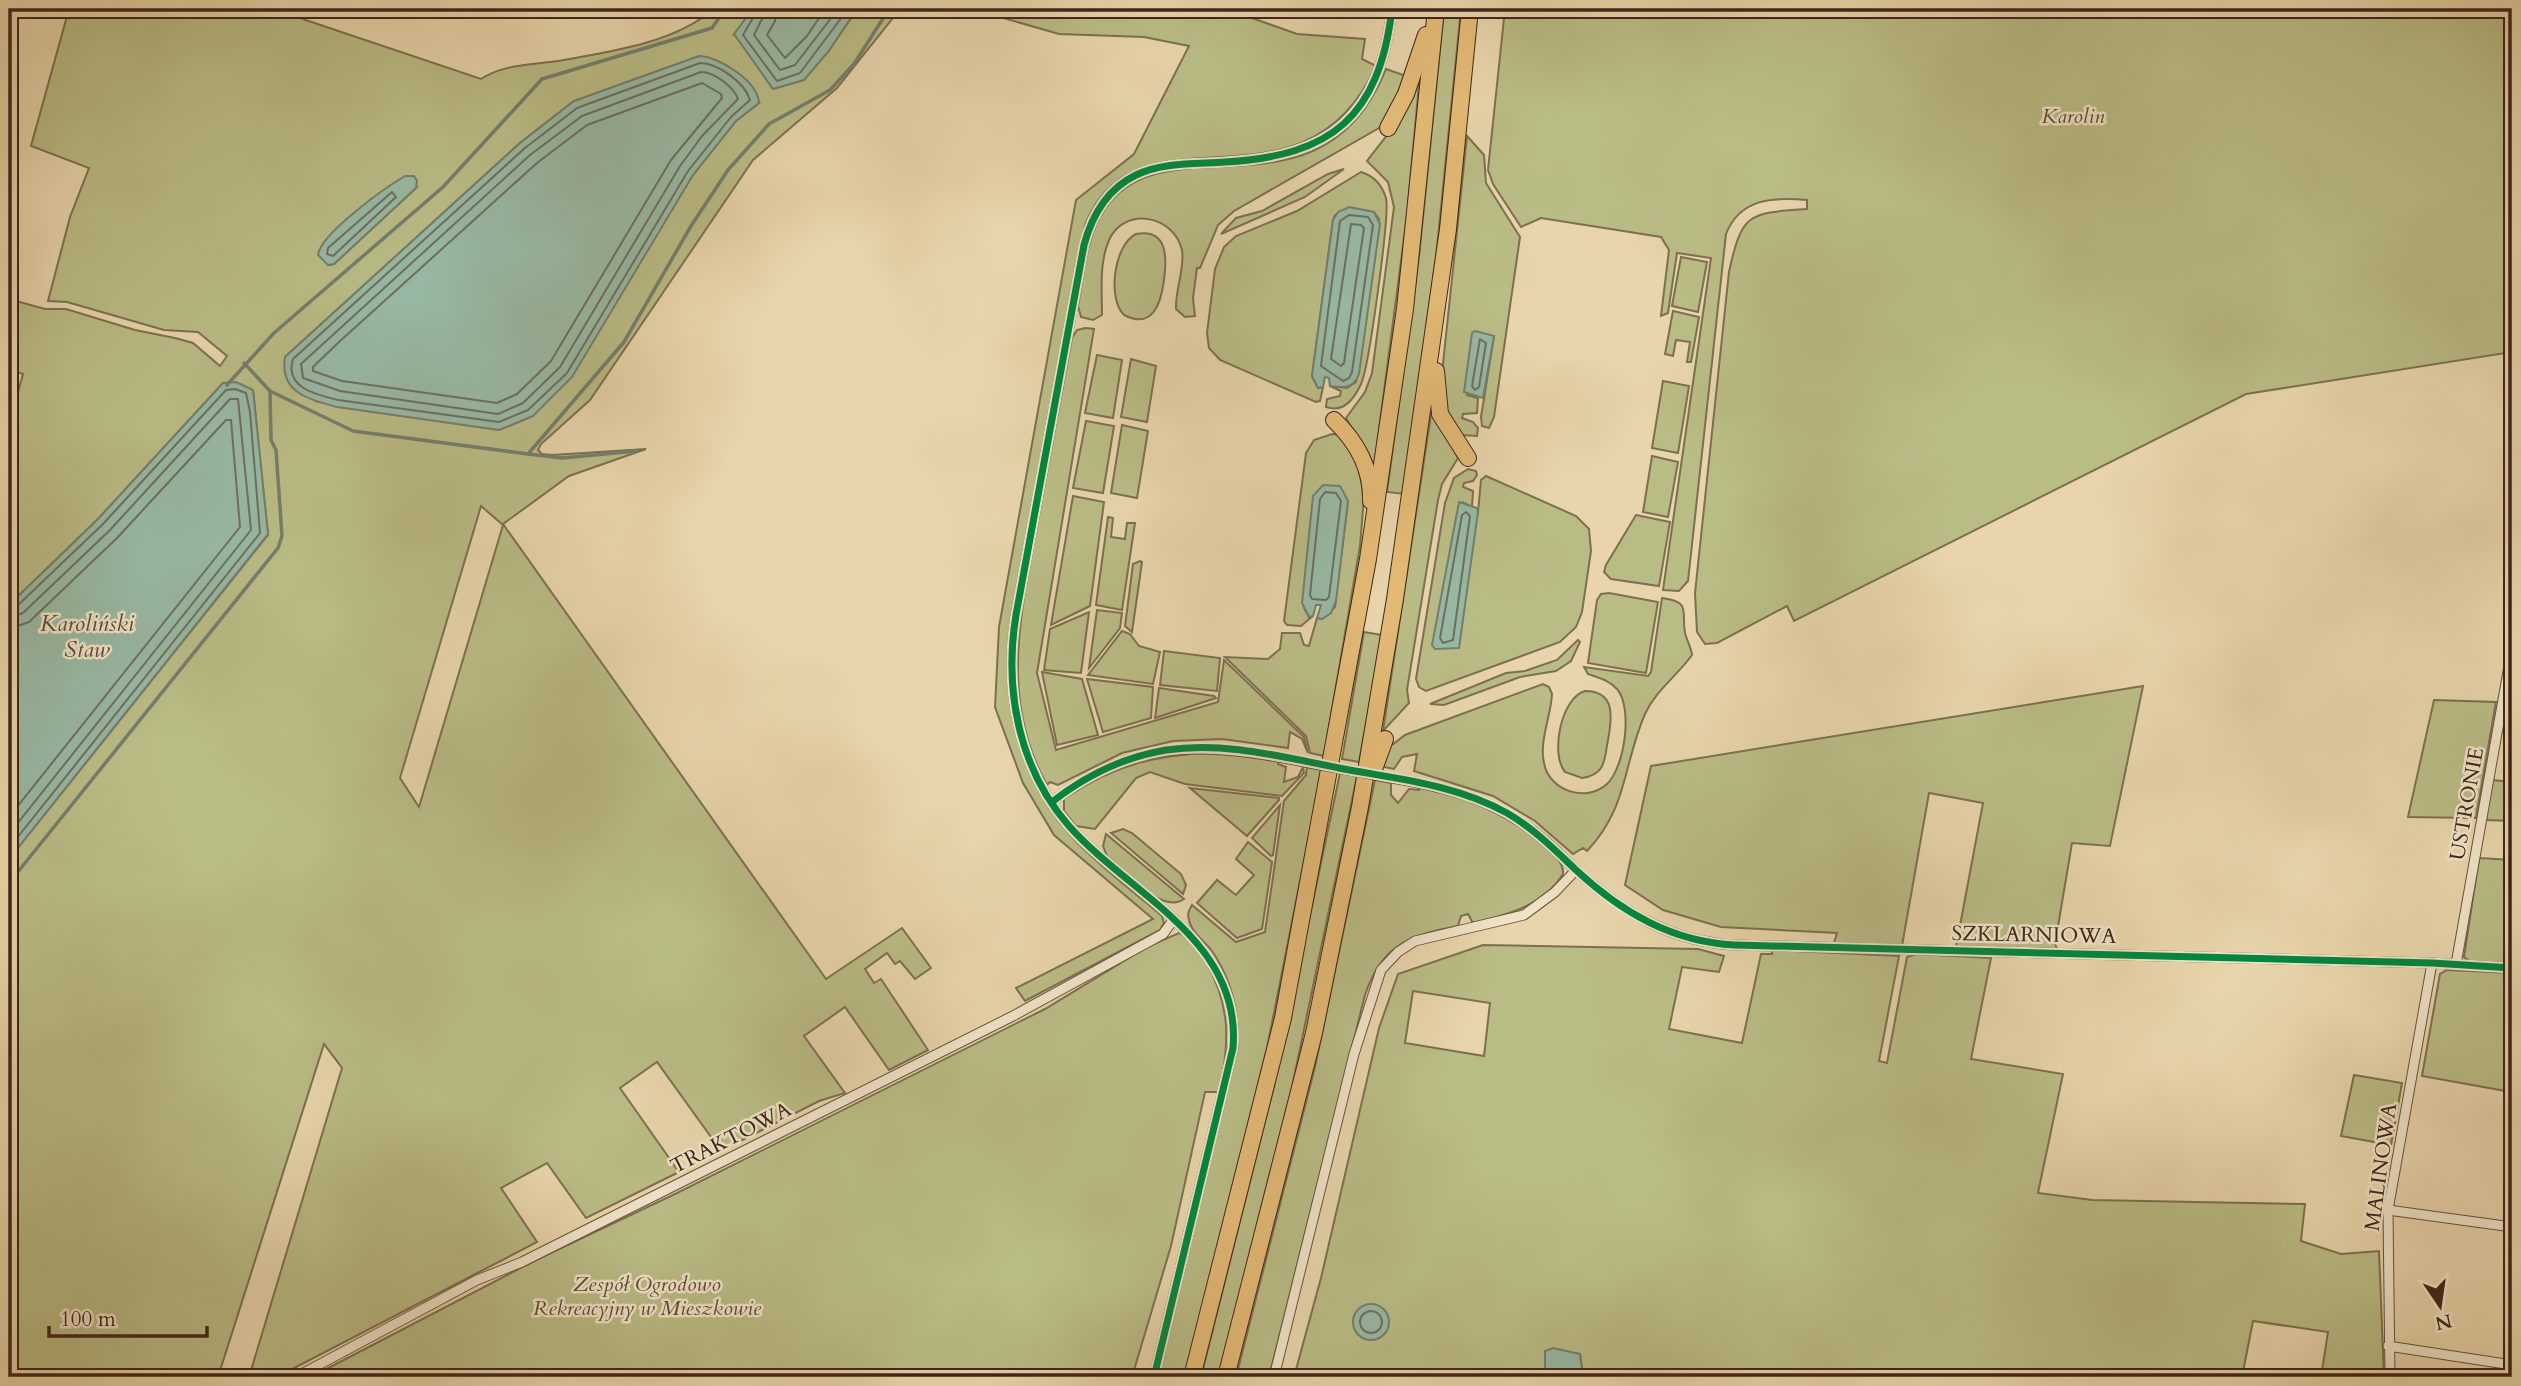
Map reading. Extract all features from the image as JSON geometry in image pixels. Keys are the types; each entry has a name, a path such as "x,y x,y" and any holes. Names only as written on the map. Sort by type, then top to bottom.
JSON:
{"highway":[{"path":"1388,128 1401,107 1418,65 1433,9"},
{"path":"1192,1377 1283,1018 1368,559 1405,309 1433,9"},
{"path":"1226,1377 1314,1033 1360,807 1448,229 1470,9"},
{"path":"1436,316 1437,403 1444,423 1468,458"},
{"path":"1334,420 1357,446 1369,477 1371,493 1368,559"},
{"path":"1360,807 1385,739"}],"street":[{"path":"1154,1377 1234,1039 1230,1003 1217,968 1197,941 1085,843 1052,802 1029,759 1018,727 1011,651 1088,229 1106,198 1138,174 1176,165 1280,157 1326,138 1350,119 1372,87 1385,55 1392,9"},
{"name":"USTRONIE","path":"2456,964 2512,649"},
{"name":"SZKLARNIOWA","path":"1052,802 1111,766 1165,750 1225,748 1448,789 1484,801 1540,836 1623,908 1654,926 1696,941 1714,944 2432,963 2512,968"},
{"path":"1274,1377 1354,1055 1381,970 1398,951 1415,941 1524,915 1547,898 1576,870"},
{"name":"TRAKTOWA","path":"296,1377 477,1280 522,1262 1013,1016 1163,934 1174,919"},
{"name":"MALINOWA","path":"2390,1377 2388,1210 2432,963"},
{"path":"2388,1210 2512,1227"},
{"path":"2388,1346 2512,1365"}],"green space":[{"path":"69,9 273,9 481,79 508,68 620,50 661,38 698,21 714,9 753,9 734,35 828,52 857,9 900,9 837,88 753,160 590,400 541,444 538,450 542,454 552,455 646,449 569,476 503,524 826,979 902,928 931,968 915,979 900,961 895,964 887,953 865,969 874,983 881,979 928,1050 889,1070 845,1007 804,1036 845,1093 819,1101 721,1151 657,1062 620,1088 679,1172 586,1218 547,1163 501,1188 537,1242 277,1377 249,1377 342,1068 324,1044 218,1377 9,1377 9,859 268,535 253,390 223,383 98,519 9,605 9,425 23,374 9,370 9,299 45,309 66,309 135,330 193,343 220,366 227,356 198,332 164,330 67,302 48,301 70,217 89,168 31,146","holes":["574,101 759,103 736,121 693,175 533,416 499,430 315,401 285,357 520,143","416,188 334,264 329,265 354,216 371,199","481,506 503,525 419,807 400,778"]},
{"path":"972,9 1196,9 1235,12 1297,34 1365,39 1362,59 1376,66 1345,113 1307,140 1266,152 1181,160 1142,168 1109,187 1085,225 1011,618 1008,679 1011,709 1027,766 1057,818 1097,862 1162,916 1164,923 1160,930 1025,1001 1016,988 1153,919 1054,835 1023,783 995,707 999,627 1076,200 1134,154 1189,46 1144,37 1059,34"},
{"path":"1444,9 1461,9 1436,257 1404,494 1387,492 1419,257"},
{"name":"Karolin","path":"1505,9 2512,9 2512,352 2246,394 1794,621 1787,606 1717,643 1705,644 1697,632 1695,593 1729,272 1739,237 1751,220 1772,212 1807,209 1807,200 1759,202 1740,213 1726,234 1688,581 1679,591 1663,590 1711,258 1677,253 1668,313 1661,316 1669,250 1661,237 1541,218 1521,227 1493,184 1488,170"},
{"path":"1386,69 1409,77 1379,128 1234,211 1218,225 1200,268 1197,268 1193,298 1195,316 1185,317 1176,309 1183,257 1177,238 1159,222 1137,219 1116,229 1109,240 1102,268 1102,315 1093,320 1081,317 1078,306 1094,231 1105,209 1132,184 1166,172 1285,160 1324,146 1358,117"},
{"path":"1420,73 1407,215 1374,468 1346,418 1365,392 1372,373 1394,207 1388,182 1367,161 1398,121"},
{"path":"1467,136 1484,155 1486,183 1520,237 1494,417 1489,428 1482,426 1481,417 1494,336 1467,395 1478,398 1477,413 1463,414 1462,418 1473,422 1478,428 1477,436 1461,435 1450,425 1441,383"},
{"path":"1344,169 1305,197 1221,234 1236,218 1262,211 1328,174"},
{"path":"1361,172 1377,182 1386,198 1382,259 1369,350 1361,384 1348,403 1332,408 1326,407 1327,399 1340,396 1341,391 1330,386 1347,388 1356,382 1379,219 1374,212 1335,215 1333,220 1312,376 1318,388 1323,387 1320,401 1316,402 1220,360 1209,348 1207,333 1215,269 1224,247 1236,236 1297,211"},
{"path":"1147,233 1160,240 1165,254 1161,297 1154,312 1142,319 1124,315 1116,297 1115,285 1115,272 1122,249 1136,234"},
{"path":"1681,257 1707,262 1698,312 1672,306"},
{"path":"1673,311 1699,317 1691,362 1687,362 1690,342 1676,340 1673,356 1665,354"},
{"path":"1094,329 1037,673 1056,750 1218,702 1224,660 1304,737 1308,753 1302,739 1290,732 1288,748 1222,739 1173,741 1122,753 1058,785 1050,782 1047,785 1032,752 1023,719 1018,686 1018,652 1026,584 1072,338 1077,330"},
{"path":"1097,355 1122,360 1113,418 1085,413"},
{"path":"1131,359 1156,366 1147,422 1121,417"},
{"path":"1663,381 1689,386 1678,453 1652,448"},
{"path":"1432,408 1458,458 1442,484 1438,500 1407,690 1409,703 1383,731"},
{"path":"1086,421 1114,426 1103,493 1073,488"},
{"path":"1122,425 1148,431 1137,498 1111,493"},
{"path":"1332,434 1339,435 1357,459 1364,497 1360,546 1324,756 1310,753 1306,736 1225,657 1268,659 1280,649 1282,633 1300,633 1304,645 1309,646 1317,618 1322,619 1335,607 1348,501 1304,608 1309,617 1313,616 1301,626 1287,625 1284,621 1306,453 1314,440"},
{"path":"1652,456 1678,462 1668,517 1643,512"},
{"path":"1468,469 1476,471 1477,475 1473,481 1464,483 1463,487 1473,491 1472,507 1462,502 1478,512 1481,480 1486,476 1576,516 1589,529 1591,551 1582,612 1576,627 1560,642 1426,691 1419,687 1416,679 1445,503 1454,478"},
{"path":"1073,496 1104,502 1090,606 1051,625"},
{"path":"1636,515 1670,522 1659,586 1611,579 1604,572"},
{"path":"1108,517 1113,518 1111,537 1125,539 1127,523 1135,523 1122,610 1096,605"},
{"path":"1140,561 1132,632 1125,626 1133,564"},
{"path":"1609,593 1658,602 1646,673 1588,663 1597,600 1601,594"},
{"path":"1662,598 1681,605 1685,633 1692,655 1661,690 1645,714 1618,802 1600,835 1587,851 1583,848 1573,854 1535,821 1493,796 1414,771 1417,754 1402,757 1394,769 1379,766 1388,748 1405,735 1543,684 1549,687 1552,694 1543,746 1547,773 1553,781 1570,791 1589,793 1598,790 1607,784 1618,765 1625,737 1625,709 1617,689 1607,681 1588,674 1584,667 1648,676 1651,672"},
{"path":"1097,610 1122,613 1120,628 1089,668"},
{"path":"1089,612 1081,673 1044,670 1050,629"},
{"path":"1122,631 1130,634 1139,646 1160,652 1153,684 1088,675"},
{"path":"1364,632 1382,635 1359,762 1342,759"},
{"path":"1578,640 1580,642 1571,661 1556,671 1520,677 1444,705 1430,704 1506,673 1525,671 1557,660"},
{"path":"1164,651 1220,658 1217,691 1160,685"},
{"path":"1042,672 1082,679 1098,735 1057,745"},
{"path":"1087,679 1153,687 1151,718 1103,732"},
{"path":"2143,686 2110,846 2072,843 2055,944 2057,949 1956,947 1983,803 1929,793 1902,946 1834,943 1837,933 1721,927 1663,910 1625,885 1651,766"},
{"path":"1159,688 1214,696 1216,698 1155,718"},
{"path":"1585,691 1602,696 1610,707 1611,715 1603,765 1595,774 1582,778 1565,772 1558,753 1558,740 1564,715 1570,704"},
{"path":"2434,700 2496,702 2476,818 2408,817"},
{"path":"1219,752 1278,761 1278,764 1286,767 1284,782 1298,777 1303,767 1304,773 1282,796 1185,784 1150,772 1136,778 1095,829 1076,826 1064,811 1064,799 1120,769 1157,759"},
{"path":"1307,767 1322,770 1267,1048 1185,1377 1158,1377 1238,1046 1235,1009 1225,973 1212,951 1192,929 1189,912 1192,905 1236,942 1265,932 1284,801 1306,775"},
{"path":"1340,773 1357,776 1292,1087 1219,1377 1201,1377 1274,1086"},
{"path":"1375,780 1391,783 1391,795 1398,803 1409,789 1419,790 1419,787 1487,808 1532,836 1558,860 1563,874 1545,894 1523,908 1473,923 1468,914 1461,916 1458,926 1412,938 1389,953 1380,964 1365,995 1269,1377 1236,1377 1315,1067"},
{"path":"2492,780 2512,782 2512,821 2486,820"},
{"path":"1190,788 1279,798 1279,800 1247,836"},
{"path":"1280,805 1273,855 1271,856 1252,838"},
{"path":"1123,829 1132,833 1181,874 1186,885 1183,894 1111,833"},
{"path":"1106,834 1184,899 1165,901 1133,880 1107,856 1103,846"},
{"path":"1248,842 1272,862 1262,929 1237,938 1197,903 1217,880 1236,895 1254,875 1236,859"},
{"path":"2479,858 2512,860 2512,965 2472,963 2464,957"},
{"name":"Zespół Ogrodowo Rekreacyjny w Mieszkowie","path":"1179,933 1203,956 1220,993 1226,1024 1225,1057 1219,1092 1205,1092 1171,1246 1132,1377 311,1377 538,1259 677,1193 1045,1009 1147,947"},
{"path":"1483,945 1698,949 1724,956 1719,972 1682,967 1669,1029 1742,1043 1761,954 1772,954 1772,950 1899,956 1879,1061 1887,1063 1907,957 1915,954 1991,958 1971,1059 2063,1074 2038,1193 2092,1200 2305,1204 2301,1241 2341,1254 2379,1251 2384,1377 2321,1377 2328,1332 2253,1321 2242,1377 1583,1377 1580,1354 1545,1351 1545,1377 1294,1377 1321,1278 1379,1028 1398,974","holes":["1413,991 1490,1003 1484,1056 1405,1043"]},
{"path":"2447,970 2512,973 2511,1092 2422,1076 2440,974"},
{"path":"2354,1075 2402,1083 2391,1145 2341,1136"}],"water":[{"path":"753,9 857,9 828,52 804,80 773,89 734,34"},
{"path":"699,56 716,60 745,78 752,86 759,103 736,121 693,175 572,377 533,416 499,430 337,407 307,397 291,386 284,369 285,357 520,143 574,101"},
{"path":"405,176 414,176 417,181 416,188 334,264 328,265 318,255 330,235 355,212"},
{"path":"1349,207 1374,212 1380,224 1359,374 1351,385 1344,387 1330,386 1329,378 1325,377 1323,387 1318,388 1312,376 1333,220 1338,212"},
{"path":"1475,331 1494,336 1483,398 1464,392 1472,333"},
{"name":"Karoliński Staw","path":"236,382 253,390 268,534 9,859 9,605 98,519 223,383"},
{"path":"1323,485 1340,486 1348,501 1336,601 1331,613 1322,619 1317,618 1321,605 1316,605 1313,616 1309,617 1302,603 1313,496"},
{"path":"1459,502 1477,508 1478,512 1459,648 1435,649 1432,645"},
{"path":"1371,1304 1384,1309 1389,1322 1384,1335 1371,1340 1358,1335 1353,1322 1358,1309"},
{"path":"1553,1348 1580,1354 1583,1377 1545,1377 1545,1351"}],"waterway":[{"path":"227,385 274,333 443,187 542,79 712,28 725,9"},
{"path":"244,363 270,391 353,431 528,454 624,342 691,226 728,170 769,124 830,90 854,64 889,9"},
{"path":"9,883 278,548 282,536 276,450 271,440 270,391"},
{"path":"528,454 562,458 637,451"}],"cycle path":[{"path":"1154,1377 1233,1048 1231,1010 1220,977 1201,948 1177,922 1069,826 1038,779 1027,753 1014,699 1012,671 1016,615 1084,245 1096,213 1117,188 1146,171 1180,164 1262,158 1294,151 1321,139 1344,124 1362,103 1375,78 1392,9"},
{"path":"1052,802 1091,776 1135,757 1188,748 1231,749 1425,784 1487,803 1526,825 1593,885 1629,911 1669,931 1712,943 2432,963 2512,968"}]}
